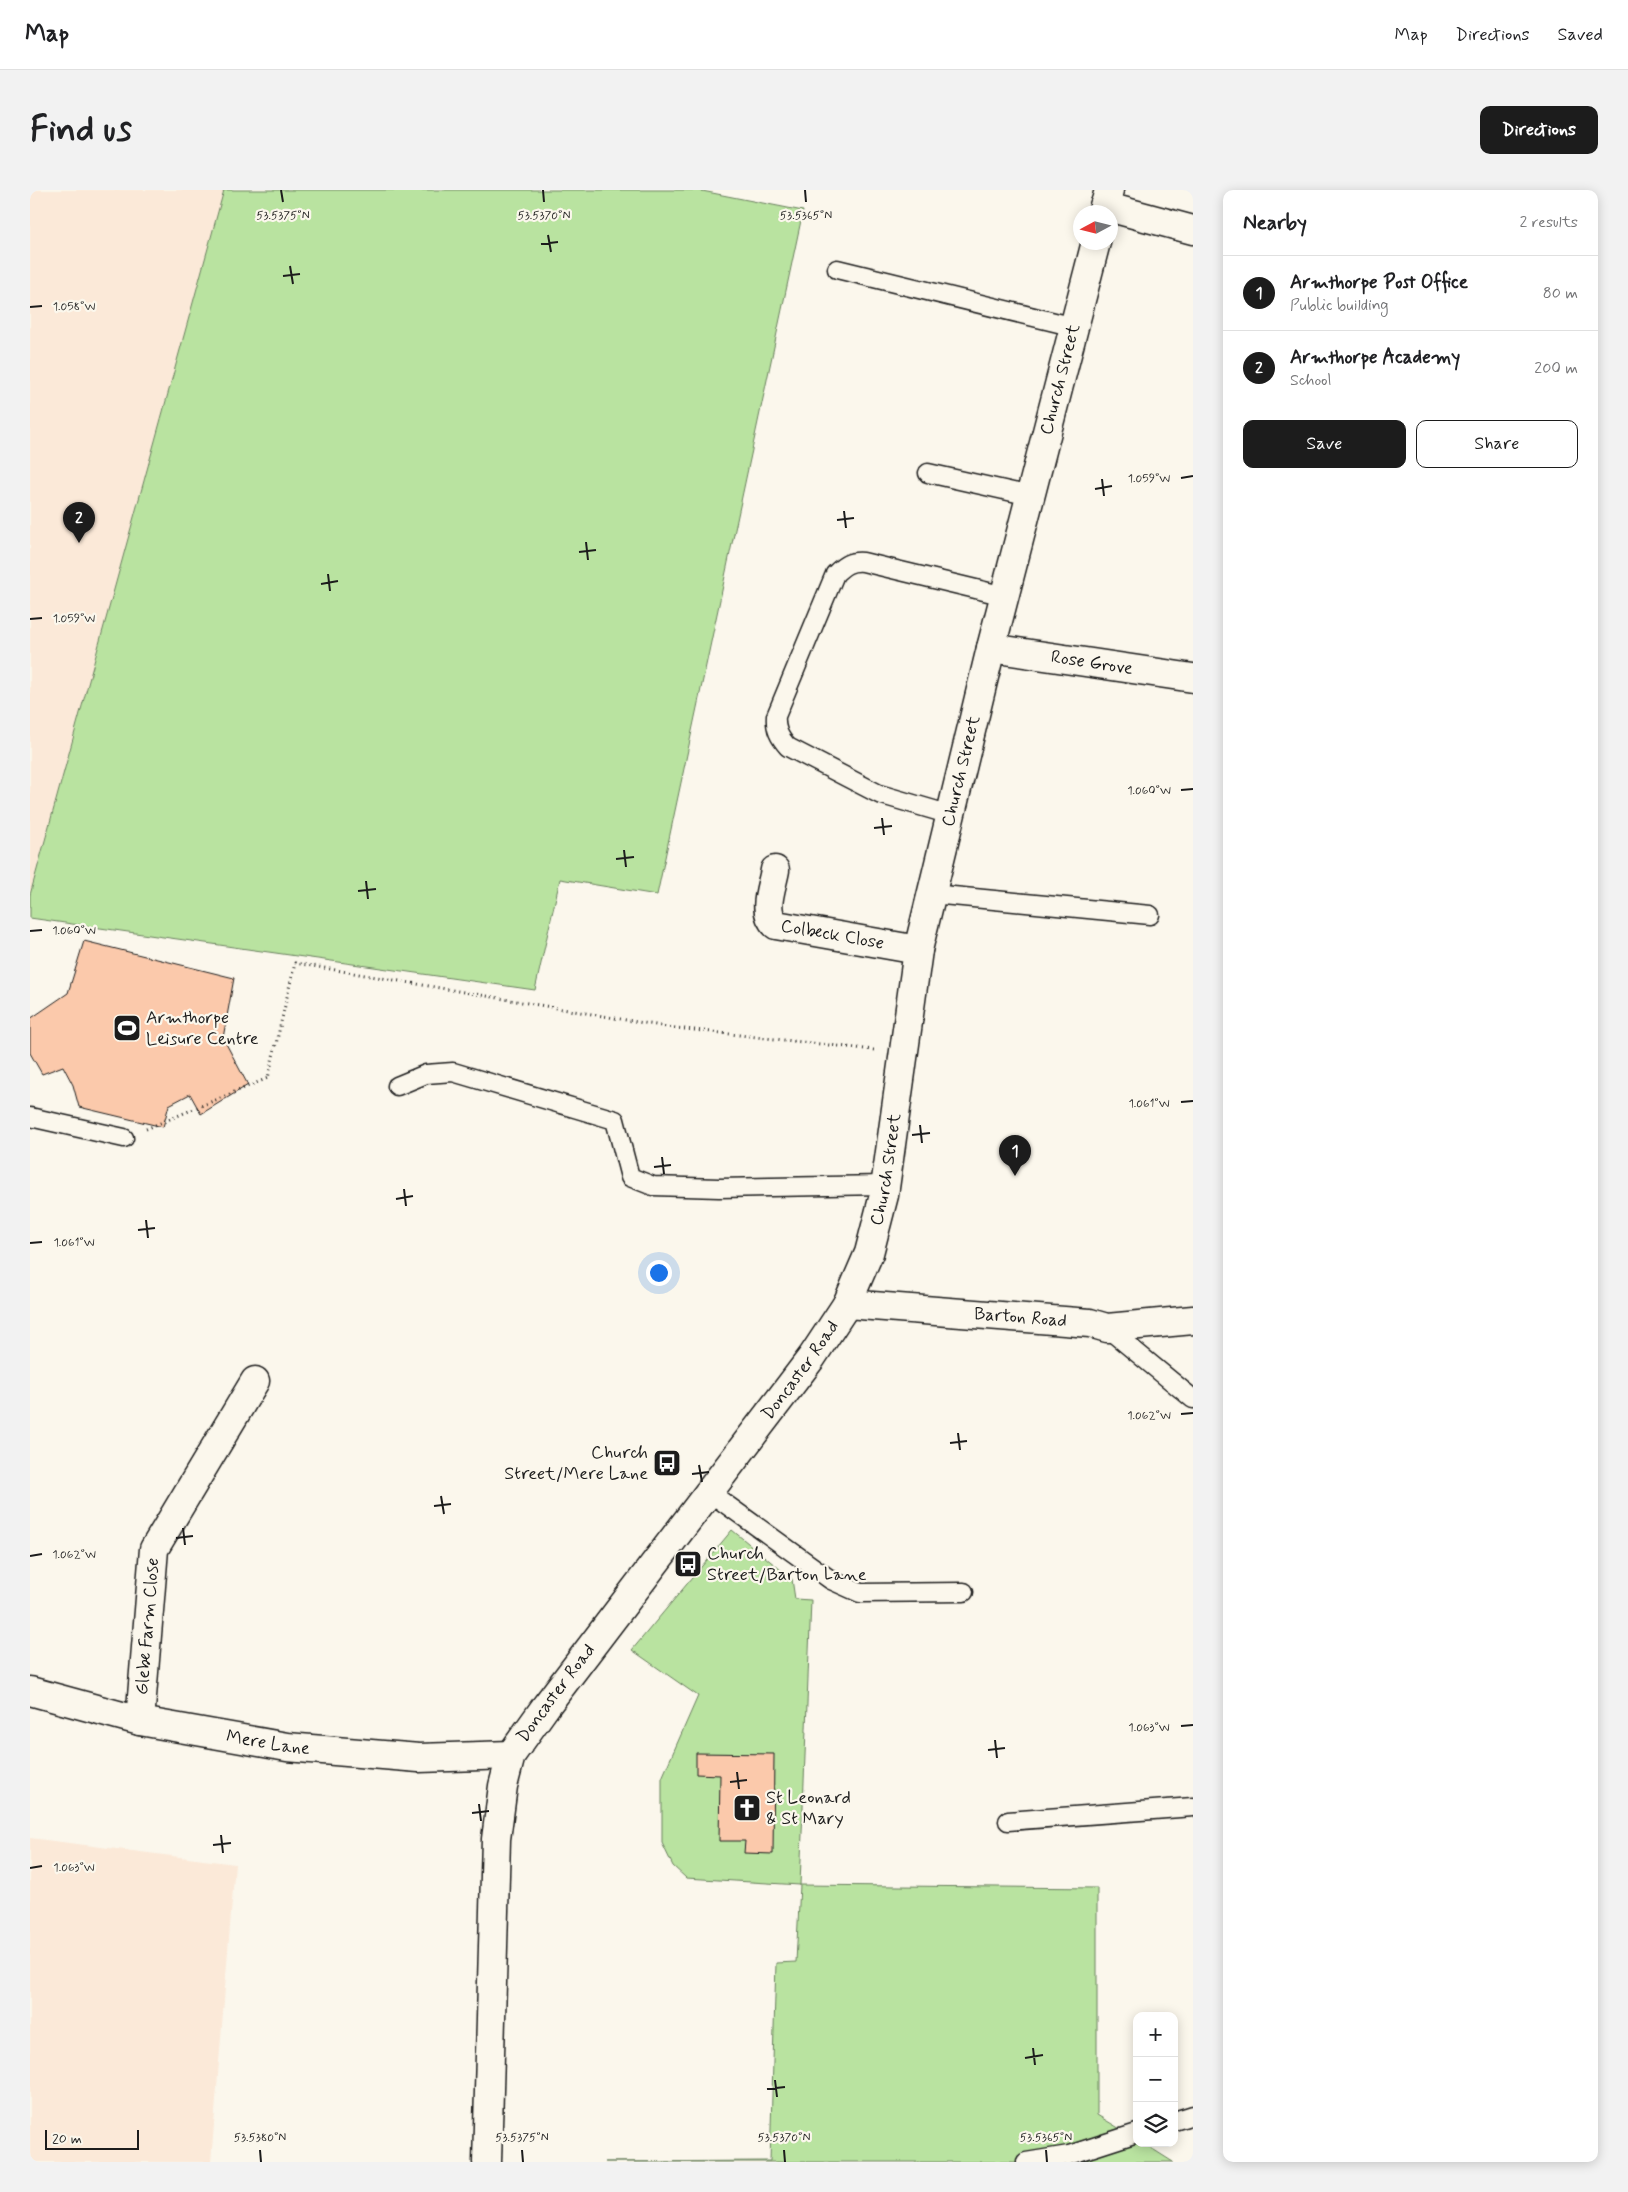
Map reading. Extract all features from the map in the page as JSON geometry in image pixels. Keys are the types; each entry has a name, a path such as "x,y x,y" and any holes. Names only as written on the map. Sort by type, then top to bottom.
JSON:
{"street":[{"path":"1105,203 1193,230"},
{"name":"Church Street","path":"847,1304 870,1253 885,1185 918,950 991,648 1094,250"},
{"name":"Rose Grove","path":"991,648 1193,678"},
{"name":"Colbeck Close","path":"775,870 767,911 770,919 776,925 918,950"},
{"name":"Barton Road","path":"847,1304 1090,1323 1106,1328 1193,1320"},
{"name":"Doncaster Road","path":"487,2162 496,1839 503,1786 511,1755 546,1706 812,1356 847,1304"},
{"name":"Glebe Farm Close","path":"140,1720 154,1549 255,1381"},
{"name":"Mere Lane","path":"30,1692 140,1720 287,1747 419,1758 511,1755"}],"lane":[{"path":"837,269 1075,328"},
{"path":"928,473 1031,496"},
{"path":"951,815 878,794 788,747 780,738 775,726 776,716 835,574 852,561 1005,596"},
{"path":"932,894 1150,915"},
{"path":"397,1086 426,1074 453,1072 615,1120 630,1177 653,1186 719,1188 885,1185"},
{"path":"30,1117 124,1138"},
{"path":"1106,1328 1193,1399"},
{"path":"709,1492 832,1580 860,1593 964,1592"},
{"path":"1008,1821 1193,1808"},
{"path":"1178,2120 1193,2115"},
{"path":"1026,2162 1069,2155 1133,2135"}],"path":[{"path":"124,1138 268,1078 295,963 667,1027 904,1054"}],"shaded area":[{"path":"30,190 224,190 30,895"},
{"path":"30,1838 235,1864 211,2162 30,2162"}],"green space":[{"path":"224,190 697,190 803,211 657,895 560,879 535,990 30,918 30,895"},
{"path":"732,1530 792,1579 795,1599 811,1600 800,1885 686,1878 673,1866 662,1843 662,1778 698,1696 632,1650"},
{"path":"800,1885 1097,1888 1097,2115 1133,2137 1133,2147 1149,2147 1173,2162 605,2162 770,2161 776,1963 796,1962"}],"building":[{"name":"Armthorpe Leisure Centre","path":"84,941 234,978 223,1038 248,1085 201,1114 190,1094 169,1105 163,1127 79,1107 73,1085 63,1066 42,1074 30,1053 30,1019 68,993"},
{"name":"St Leonard & St Mary","path":"696,1753 774,1754 773,1854 744,1853 745,1841 719,1841 720,1775 696,1774"}],"place":[{"name":"Armthorpe Academy","path":"79,543"},
{"name":"Armthorpe Leisure Centre","path":"127,1028"},
{"name":"Armthorpe Post Office","path":"1015,1176"},
{"name":"Church Street/Mere Lane","path":"667,1463"},
{"name":"Church Street/Barton Lane","path":"688,1564"},
{"name":"St Leonard & St Mary","path":"747,1808"}]}
